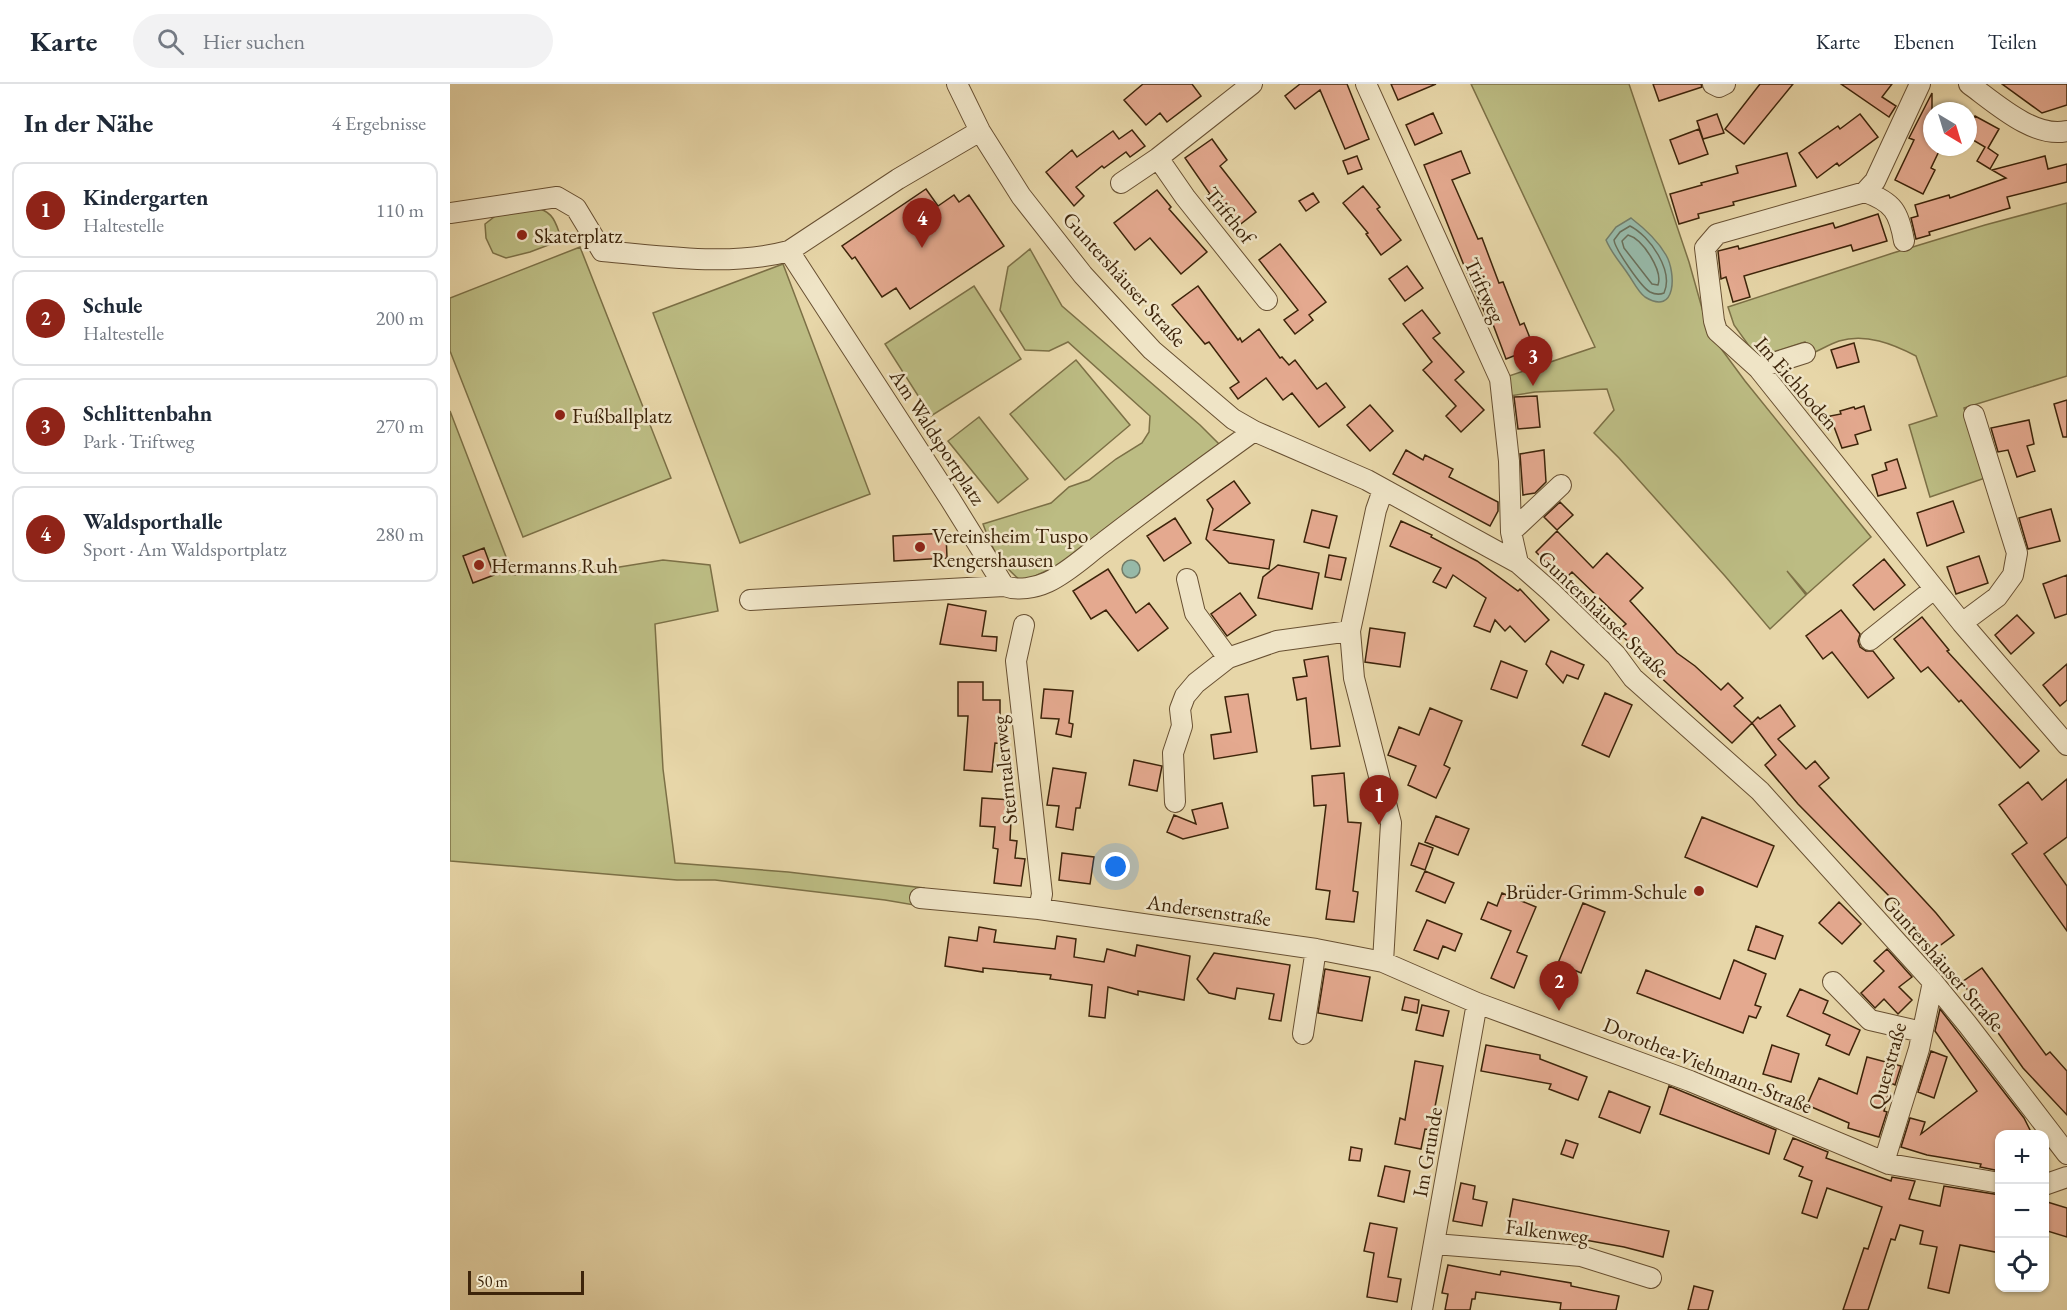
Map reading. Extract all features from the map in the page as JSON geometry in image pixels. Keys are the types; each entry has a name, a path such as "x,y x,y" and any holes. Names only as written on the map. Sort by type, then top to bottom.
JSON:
{"street":[{"name":"Guntershäuser Straße","path":"957,84 980,131 1021,196 1083,275 1152,350 1233,419 1367,480 1518,563 1551,591 1600,639 1633,678 1760,791 1933,982 2067,1154"},
{"path":"1121,183 1158,158 1252,84"},
{"name":"Triftweg","path":"1366,84 1500,379 1509,461 1511,532 1518,563"},
{"path":"1713,84 1719,87 1725,84"},
{"path":"1904,241 1900,219 1892,208 1881,198 1865,192 1875,181 1920,84"},
{"path":"1969,84 2036,130 2067,131"},
{"path":"450,213 557,197 576,208 602,251 696,259 765,257 789,251 898,179 980,131"},
{"name":"Trifthof","path":"1158,158 1185,197 1267,300"},
{"name":"Im Eichboden","path":"1865,192 1717,234 1705,248 1707,278 1717,331 1758,369 1962,624 2067,745"},
{"name":"Am Waldsportplatz","path":"789,251 1004,586"},
{"path":"1758,369 1805,353"},
{"path":"1962,624 1997,597 2013,575 2017,553 1974,415"},
{"path":"750,600 1004,586 1011,589 1046,583 1069,570 1254,430"},
{"path":"1511,532 1561,485"},
{"path":"1383,490 1376,510 1350,631 1354,678 1391,823 1383,962"},
{"path":"1186,579 1195,613 1228,658"},
{"path":"1870,640 1934,589"},
{"name":"Sterntalerweg","path":"1024,626 1016,661 1042,894 1039,909"},
{"path":"1175,802 1173,753 1182,726 1180,709 1185,696 1196,683 1228,658 1277,641 1350,631"},
{"name":"Andersenstraße","path":"920,898 1039,909 1316,949 1383,962"},
{"path":"1303,1034 1316,949"},
{"name":"Dorothea-Viehmann-Straße","path":"1383,962 1477,1003 1690,1081 1884,1162 1995,1182"},
{"path":"1833,982 1870,1020 1922,1032"},
{"name":"Querstraße","path":"1884,1162 1922,1032 1933,982"},
{"name":"Im Grunde","path":"1422,1310 1477,1003"},
{"path":"2047,1184 2067,1177"},
{"name":"Falkenweg","path":"1435,1244 1581,1257 1652,1278"}],"green space":[{"path":"1471,84 1629,84 1689,262 1705,319 1714,339 1745,381 1871,537 1807,594 1787,571 1806,595 1770,629 1725,576 1594,433 1614,410 1607,389 1535,392 1503,397 1500,379 1595,347"},
{"path":"2067,203 2067,376 1964,408 1985,478 1930,497 1909,425 1937,416 1916,356 1889,344 1859,338 1839,341 1813,353 1805,342 1757,357 1734,325 1728,307 1893,253"},
{"name":"Skaterplatz","path":"534,207 551,215 555,222 559,232 554,243 506,258 493,253 486,238 485,224 498,214"},
{"name":"Fußballplatz","path":"580,247 671,478 523,537 450,351 450,298"},
{"path":"1030,249 1062,306 1200,425 1222,447 1072,559 1022,582 998,556 983,524 1051,503 1069,487 1089,480 1142,443 1149,432 1150,416 1068,342 1049,351 1025,350 1000,310 1008,267"},
{"name":"Fußballplatz","path":"783,264 870,494 740,543 653,313"},
{"path":"974,286 1021,359 931,416 885,344"},
{"path":"1076,360 1130,425 1065,480 1010,414"},
{"path":"450,411 513,575 607,569 663,560 710,565 718,611 655,624 663,769 675,863 788,872 924,888 920,906 715,880 677,880 450,861"},
{"path":"979,417 1028,479 998,503 948,441"}],"water":[{"path":"1631,218 1646,230 1666,255 1672,281 1668,297 1663,301 1655,302 1642,295 1613,254 1606,240 1616,227"},
{"path":"1131,560 1137,563 1140,569 1137,575 1131,578 1125,575 1122,569 1125,563"}],"building":[{"path":"1143,84 1192,84 1201,96 1167,122 1160,113 1146,125 1124,100"},
{"path":"1300,84 1347,84 1369,139 1345,149 1320,90 1295,109 1285,96"},
{"path":"1391,84 1436,84 1398,100"},
{"path":"1653,84 1701,84 1702,87 1659,101"},
{"path":"1760,84 1793,84 1744,144 1725,129"},
{"path":"1841,84 1892,84 1882,97 1896,106 1889,117"},
{"path":"2002,84 2067,84 2067,105 2042,113"},
{"path":"1923,111 1923,156 1937,156 1931,168 1935,170 1923,194 1895,180 1914,140 1909,138"},
{"path":"1433,113 1442,133 1415,145 1406,125"},
{"path":"1717,114 1724,133 1703,139 1697,121"},
{"path":"1860,114 1878,137 1839,166 1837,163 1817,178 1799,153 1838,126 1840,129"},
{"path":"1977,117 1999,129 1988,148 1998,155 1990,169 1977,161 1985,147 1977,142"},
{"path":"1699,129 1708,154 1679,164 1670,140"},
{"path":"1132,130 1145,146 1130,157 1126,152 1104,168 1102,166 1076,187 1084,196 1074,206 1046,172 1072,150 1077,157 1113,131 1119,139"},
{"path":"1212,139 1227,160 1220,166 1256,212 1233,230 1207,196 1210,194 1185,158"},
{"path":"1461,151 1470,173 1452,180 1478,239 1482,238 1499,283 1503,282 1520,325 1524,323 1534,348 1506,359 1491,319 1488,320 1467,273 1424,165"},
{"path":"1787,153 1796,186 1733,202 1734,205 1698,214 1699,218 1679,224 1670,194 1738,173 1736,166"},
{"path":"1357,156 1362,169 1348,174 1343,161"},
{"path":"2045,156 2048,169 2067,164 2067,182 2007,197 2010,208 1929,232 1930,235 1916,239 1911,218 1918,216 1915,205 1949,195 1950,198 2006,178 1992,170"},
{"path":"1363,186 1380,207 1377,209 1401,240 1381,255 1366,234 1368,233 1343,203"},
{"path":"926,189 938,206 954,195 959,202 969,195 1004,246 910,309 896,288 882,297 855,257 852,259 842,246"},
{"path":"1157,190 1171,207 1169,209 1207,252 1181,274 1150,238 1135,250 1114,223"},
{"path":"1313,193 1319,202 1306,211 1299,201"},
{"path":"1878,214 1887,241 1853,251 1851,245 1744,276 1750,297 1733,302 1726,277 1721,279 1718,251 1738,246 1739,249 1833,223 1835,228"},
{"path":"1280,244 1326,302 1309,315 1313,320 1295,334 1284,320 1298,310 1259,260"},
{"path":"1407,266 1423,288 1405,301 1389,279"},
{"path":"1198,286 1238,340 1240,338 1242,342 1259,329 1280,358 1282,357 1289,365 1295,360 1317,389 1326,383 1345,407 1319,427 1292,393 1283,400 1266,378 1238,399 1230,388 1239,382 1209,342 1205,344 1172,305"},
{"path":"1422,310 1440,333 1433,338 1464,372 1455,380 1484,410 1461,432 1446,416 1456,406 1423,370 1432,362 1403,324"},
{"path":"1854,343 1859,362 1837,368 1831,350"},
{"path":"1537,396 1540,427 1518,429 1514,397"},
{"path":"2067,400 2067,437 2063,437 2054,404"},
{"path":"1370,405 1393,431 1370,451 1347,425"},
{"path":"1864,406 1871,430 1855,435 1858,444 1842,448 1830,416 1841,414 1840,411"},
{"path":"2029,420 2034,444 2027,446 2035,471 2017,477 2008,450 1998,452 1991,428"},
{"path":"1406,450 1423,460 1425,455 1453,469 1449,477 1498,502 1498,511 1490,526 1393,474"},
{"path":"1544,450 1546,482 1535,493 1523,495 1520,454"},
{"path":"1897,459 1906,488 1878,496 1872,475 1887,470 1885,463"},
{"path":"1234,481 1250,503 1214,530 1274,540 1269,569 1229,563 1206,539 1213,509 1207,500"},
{"path":"1953,501 1964,532 1927,546 1917,513"},
{"path":"1560,502 1573,515 1557,530 1544,517"},
{"path":"2051,509 2060,541 2028,549 2019,518"},
{"path":"1312,510 1337,516 1329,548 1304,542"},
{"path":"1175,518 1191,543 1164,561 1147,536"},
{"path":"1401,521 1432,535 1431,537 1477,561 1518,591 1520,589 1549,620 1525,642 1510,626 1505,631 1495,620 1490,632 1474,626 1486,598 1453,575 1446,588 1433,582 1441,568 1390,546"},
{"path":"1557,531 1593,568 1607,553 1643,588 1630,601 1677,653 1721,690 1728,683 1743,698 1734,706 1752,723 1732,743 1656,673 1618,631 1626,624 1572,572 1564,580 1536,552"},
{"name":"Vereinsheim Tuspo Rengershausen","path":"946,533 947,558 894,561 893,536"},
{"name":"Hermanns Ruh","path":"484,548 494,575 473,583 463,556"},
{"path":"1329,555 1346,558 1341,580 1325,577"},
{"path":"1979,556 1988,583 1956,594 1947,567"},
{"path":"1884,559 1905,585 1874,610 1853,585"},
{"path":"1278,565 1319,573 1312,609 1258,598 1263,577"},
{"path":"1108,569 1136,613 1149,603 1168,628 1138,651 1106,610 1091,619 1073,591"},
{"path":"2067,575 2067,614 2055,618 2043,584"},
{"path":"1240,593 1256,615 1227,636 1211,614"},
{"path":"948,604 986,611 982,636 997,637 996,651 940,644"},
{"path":"1841,610 1860,634 1858,641 1860,647 1866,651 1873,651 1894,678 1868,698 1832,652 1823,659 1806,636"},
{"path":"2017,615 2034,633 2011,654 1995,635"},
{"path":"1922,617 1949,650 1947,651 2039,751 2020,768 1961,700 1959,702 1928,667 1921,672 1894,639"},
{"path":"1370,628 1405,633 1400,667 1365,662"},
{"path":"1551,651 1584,665 1578,679 1567,675 1563,683 1546,664"},
{"path":"1328,656 1340,746 1311,749 1306,698 1297,700 1293,678 1307,676 1304,660"},
{"path":"1501,661 1527,671 1517,698 1491,689"},
{"path":"2067,664 2067,700 2060,706 2043,685"},
{"path":"958,682 983,682 983,700 1000,700 1000,719 1007,720 1005,744 995,743 992,772 964,770 968,716 958,716"},
{"path":"1044,689 1073,691 1069,723 1073,724 1071,737 1056,734 1059,719 1041,718"},
{"path":"1605,693 1632,705 1609,757 1582,745"},
{"path":"1248,694 1257,752 1214,759 1211,735 1231,732 1225,697"},
{"path":"1780,705 1795,726 1778,739 1806,769 1815,761 1829,778 1819,786 1954,935 1934,950 1894,901 1798,804 1765,765 1776,755 1752,723 1758,717 1760,719"},
{"path":"1430,708 1462,721 1444,765 1450,768 1436,798 1408,785 1416,766 1388,755 1399,727 1419,735"},
{"path":"1134,760 1162,766 1157,791 1129,785"},
{"path":"1053,768 1086,773 1080,808 1076,808 1073,830 1056,827 1059,806 1047,805"},
{"path":"1344,773 1348,822 1361,823 1353,891 1358,892 1354,922 1326,919 1330,891 1316,889 1326,805 1314,806 1312,776"},
{"path":"2067,779 2067,837 2044,854 2067,886 2067,931 2012,854 2027,843 1999,805 2028,782 2042,800"},
{"path":"982,798 1012,800 1010,840 1017,841 1015,858 1025,859 1021,886 994,883 998,849 993,848 995,827 980,826"},
{"path":"1222,803 1228,828 1183,839 1167,832 1174,815 1196,824 1192,810"},
{"path":"1436,816 1469,829 1458,855 1425,842"},
{"path":"1702,817 1774,846 1757,887 1685,857"},
{"path":"1419,843 1433,848 1425,870 1411,865"},
{"path":"1062,853 1094,857 1090,884 1059,880"},
{"path":"1425,871 1454,883 1445,903 1416,891"},
{"path":"1502,893 1536,907 1517,952 1527,956 1514,988 1491,978 1511,931 1481,919 1488,902 1497,906"},
{"path":"1839,902 1861,924 1842,944 1819,923"},
{"path":"1583,903 1605,912 1581,973 1558,963"},
{"path":"1427,920 1462,934 1455,951 1443,946 1438,959 1414,950"},
{"path":"1756,926 1783,936 1775,959 1748,950"},
{"path":"979,927 996,930 994,942 1055,949 1057,936 1076,939 1074,957 1104,962 1107,949 1135,956 1137,945 1190,956 1184,1000 1138,991 1138,995 1108,987 1105,1018 1089,1016 1092,985 1050,979 1051,975 983,968 983,972 945,966 949,937 977,941"},
{"path":"1887,949 1912,977 1899,987 1912,1000 1898,1014 1884,999 1875,1008 1861,993 1884,971 1874,961"},
{"path":"1214,953 1290,965 1281,1021 1269,1019 1274,994 1237,988 1235,999 1209,993 1197,979"},
{"path":"1734,960 1766,974 1755,1005 1761,1007 1756,1018 1749,1016 1743,1033 1637,993 1646,970 1720,999"},
{"path":"1982,968 2046,1055 2050,1052 2067,1071 2067,1115 2023,1068 1962,982"},
{"path":"1325,969 1370,977 1362,1021 1318,1013"},
{"path":"1800,989 1828,1001 1823,1013 1860,1030 1849,1055 1826,1045 1830,1035 1787,1016"},
{"path":"1405,997 1419,1000 1417,1013 1402,1010"},
{"path":"1422,1005 1449,1011 1443,1036 1416,1030"},
{"path":"1940,1009 2024,1118 2030,1130 1995,1130 1995,1170 1980,1167 1981,1164 1927,1155 1901,1147 1910,1118 1925,1122 1921,1134 1977,1091 1935,1031"},
{"path":"1486,1045 1540,1055 1540,1059 1587,1077 1578,1100 1549,1089 1551,1084 1481,1071"},
{"path":"1772,1045 1799,1054 1791,1082 1763,1074"},
{"path":"1931,1051 1947,1057 1934,1098 1918,1092"},
{"path":"1867,1057 1901,1066 1895,1085 1891,1083 1884,1111 1887,1112 1879,1137 1848,1128 1849,1123 1807,1105 1819,1078 1857,1094"},
{"path":"1415,1061 1443,1066 1433,1117 1436,1117 1433,1130 1425,1129 1421,1149 1395,1144 1400,1118 1405,1120"},
{"path":"1669,1086 1776,1130 1769,1154 1660,1114"},
{"path":"1609,1091 1650,1107 1640,1133 1599,1117"},
{"path":"1793,1138 1828,1152 1826,1158 1891,1181 1892,1177 1915,1181 1909,1199 1940,1206 1944,1186 1995,1194 1995,1252 1960,1245 1949,1293 1928,1288 1937,1247 1920,1244 1923,1231 1900,1225 1895,1240 1891,1239 1868,1310 1843,1310 1864,1248 1868,1249 1882,1207 1827,1188 1817,1218 1802,1213 1812,1181 1799,1176 1803,1167 1784,1159"},
{"path":"1566,1140 1578,1144 1573,1158 1561,1154"},
{"path":"1351,1147 1362,1149 1360,1161 1349,1160"},
{"path":"1385,1166 1410,1171 1404,1202 1378,1196"},
{"path":"1461,1183 1475,1186 1473,1199 1487,1202 1482,1226 1453,1221"},
{"path":"1513,1199 1669,1231 1663,1257 1624,1247 1508,1226"},
{"path":"2049,1203 2067,1208 2067,1237 2049,1232"},
{"path":"1370,1223 1397,1228 1388,1277 1401,1279 1397,1302 1367,1297 1374,1253 1364,1251"},
{"path":"1448,1265 1500,1275 1501,1271 1571,1283 1571,1286 1619,1296 1616,1310 1560,1310 1561,1303 1476,1292 1470,1310 1445,1310 1448,1294 1442,1293"},
{"path":"1694,1286 1713,1291 1708,1310 1688,1310"}],"place":[{"name":"Skaterplatz","path":"522,235"},
{"name":"Waldsporthalle","path":"922,248"},
{"name":"Schlittenbahn","path":"1533,386"},
{"name":"Fußballplatz","path":"560,415"},
{"name":"Vereinsheim Tuspo Rengershausen","path":"920,547"},
{"name":"Hermanns Ruh","path":"479,565"},
{"name":"Kindergarten","path":"1379,825"},
{"name":"Brüder-Grimm-Schule","path":"1699,891"},
{"name":"Schule","path":"1559,1011"}]}
